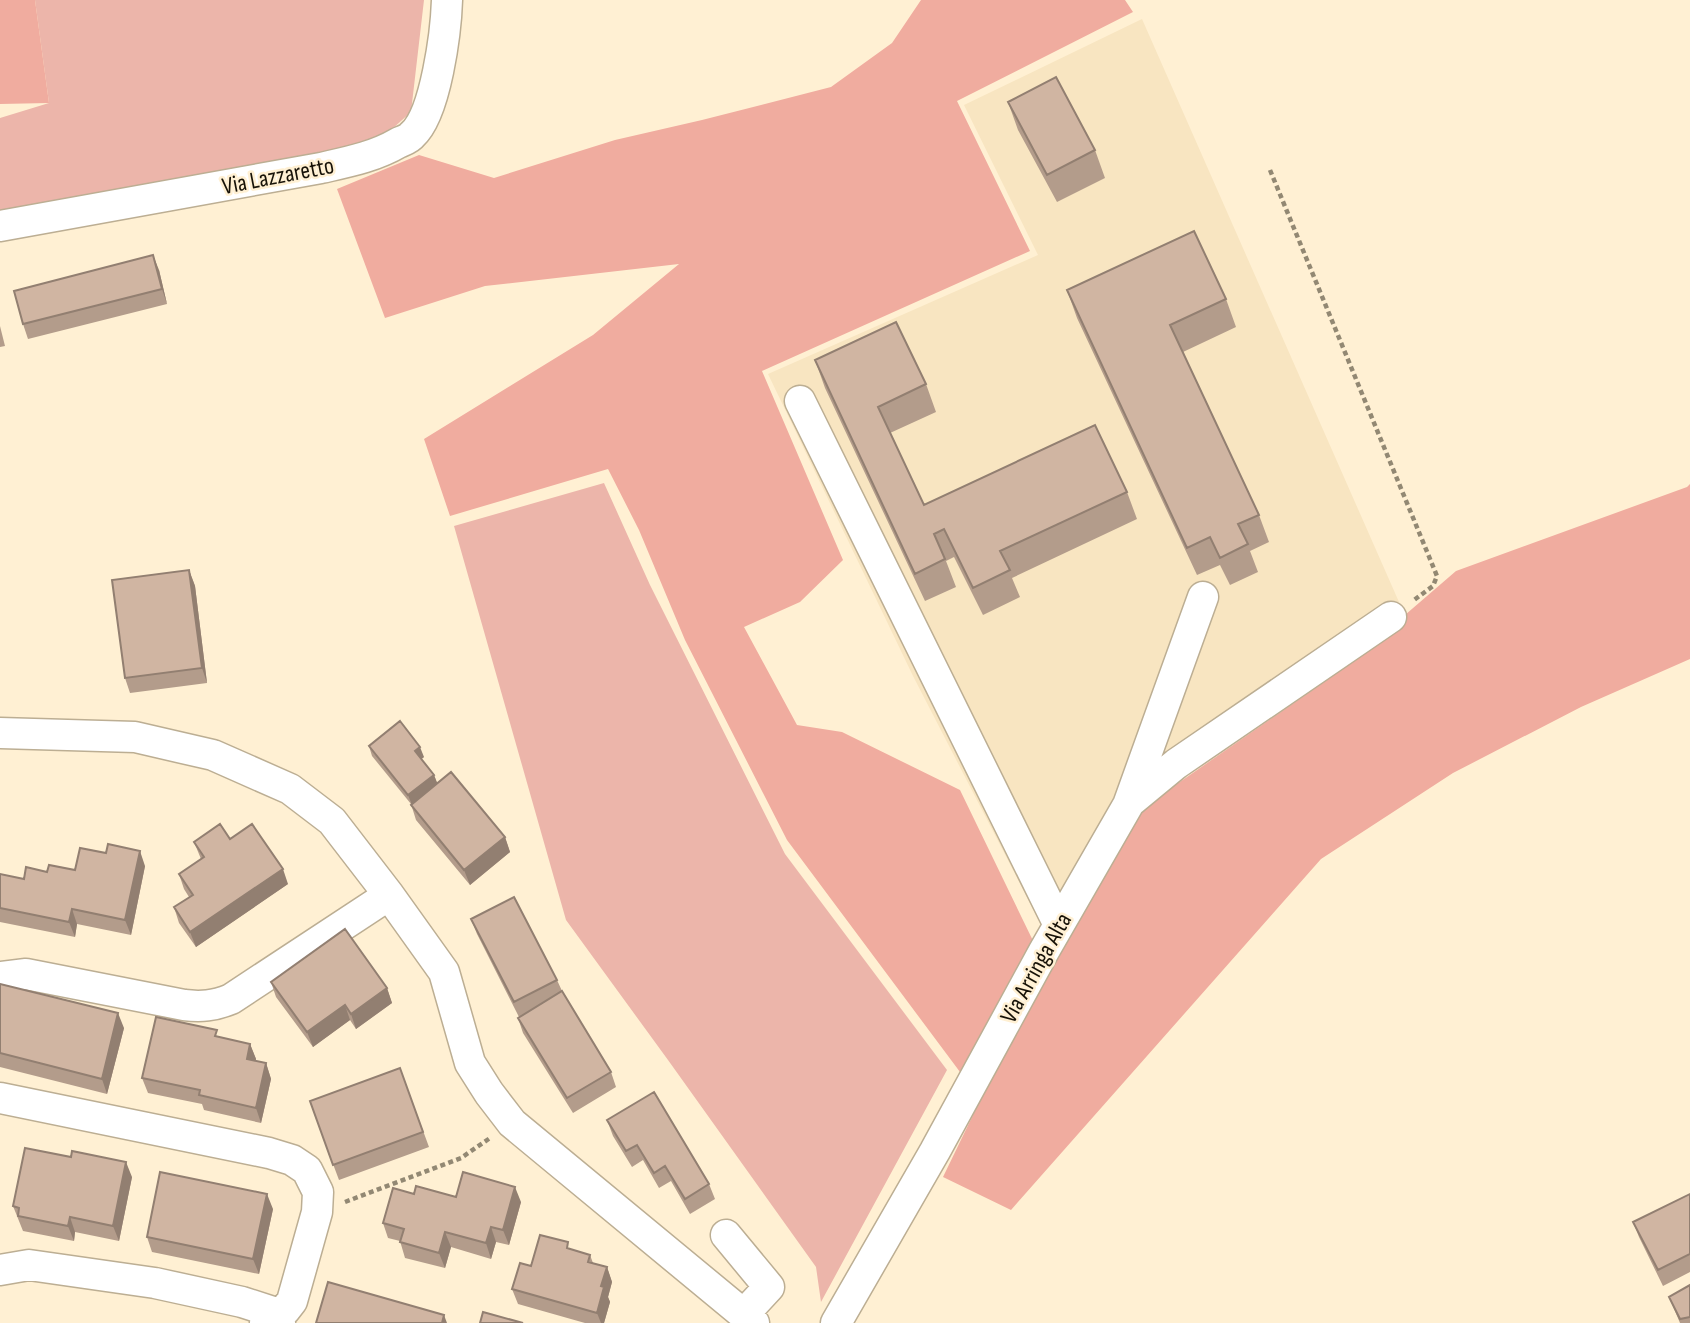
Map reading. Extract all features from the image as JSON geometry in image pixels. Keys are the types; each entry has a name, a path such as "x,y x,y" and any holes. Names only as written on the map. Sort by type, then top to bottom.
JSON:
{"street":[{"name":"Via Lazzaretto","path":"0,226 321,168 359,160 385,150 413,135 425,115 438,74 447,0"},
{"path":"800,401 1059,925"},
{"name":"Via Arringa Alta","path":"836,1323 1128,805 1203,597"},
{"path":"1128,805 1176,764 1391,617"},
{"path":"0,733 135,737 213,755 290,789 332,821 444,972 470,1063 512,1123 749,1319 769,1287 726,1235"},
{"path":"0,977 26,974 184,1005 203,1007 218,1004 230,999 389,895"},
{"path":"0,1098 269,1153 292,1160 307,1170 318,1192 318,1208 292,1301 285,1310 265,1318 155,1283 29,1265 0,1270"}],"path":[{"path":"1270,170 1437,576 1433,586 1391,617"},
{"path":"318,1208 333,1208 337,1204 461,1158 512,1123"}],"shaded area":[{"path":"0,0 35,0 49,103 0,104"},
{"path":"35,0 424,0 411,112 382,138 321,168 0,226 0,118 49,103"},
{"path":"921,0 1125,0 1133,12 957,101 1030,251 762,371 843,560 800,602 744,627 797,725 842,732 960,790 1037,949 960,1072 787,840 685,640 639,530 608,469 450,516 424,439 593,335 679,264 485,286 385,318 337,189 419,155 494,178 615,140 831,87 892,43"},
{"path":"1142,19 1399,602 1220,719 1050,942 913,676 768,374 1038,255 964,105"},
{"path":"604,483 650,585 785,854 947,1070 821,1302 816,1267 566,920 454,526"},
{"path":"1690,484 1690,659 1581,707 1453,773 1321,859 1011,1210 943,1177 1047,962 1135,813 1340,671 1456,571"}],"building":[{"path":"1056,77 1095,150 1047,175 1008,102"},
{"path":"1194,231 1226,299 1170,325 1259,515 1238,524 1248,544 1220,558 1210,537 1187,548 1067,290"},
{"path":"153,255 162,289 23,324 14,291"},
{"path":"896,322 926,384 878,407 924,505 1095,425 1127,492 1000,551 1010,570 973,588 944,529 934,534 945,559 915,574 815,360"},
{"path":"189,570 202,668 125,678 112,580"},
{"path":"400,721 420,747 415,751 434,775 408,795 369,746"},
{"path":"451,772 505,837 464,870 411,805"},
{"path":"220,824 230,839 252,824 283,869 190,932 174,907 193,895 179,874 204,857 194,842"},
{"path":"108,844 140,851 125,920 72,909 69,922 0,908 0,874 24,879 26,867 47,872 49,865 75,870 80,848 106,853"},
{"path":"514,897 557,980 514,1002 471,919"},
{"path":"345,929 387,988 351,1014 345,1005 307,1032 271,982"},
{"path":"0,984 118,1013 102,1079 0,1053"},
{"path":"562,991 611,1072 567,1098 518,1018"},
{"path":"156,1017 217,1030 215,1036 250,1044 247,1059 266,1063 256,1108 199,1095 200,1090 142,1078"},
{"path":"400,1068 423,1132 333,1165 310,1101"},
{"path":"654,1092 709,1184 685,1199 665,1166 654,1173 637,1145 626,1151 607,1120"},
{"path":"25,1148 71,1157 72,1151 126,1162 113,1226 70,1217 68,1226 18,1216 19,1208 13,1206"},
{"path":"160,1172 267,1194 253,1259 147,1237"},
{"path":"463,1172 515,1187 503,1230 491,1227 486,1243 445,1232 439,1253 400,1242 404,1229 383,1223 393,1188 414,1194 416,1186 456,1197"},
{"path":"1690,1194 1690,1254 1658,1270 1633,1222"},
{"path":"540,1235 568,1242 567,1248 590,1255 588,1262 607,1267 597,1313 512,1289 520,1263 531,1266"},
{"path":"328,1282 444,1315 442,1323 316,1323"},
{"path":"1690,1285 1690,1317 1680,1319 1669,1297"},
{"path":"483,1312 523,1323 480,1323"}]}
